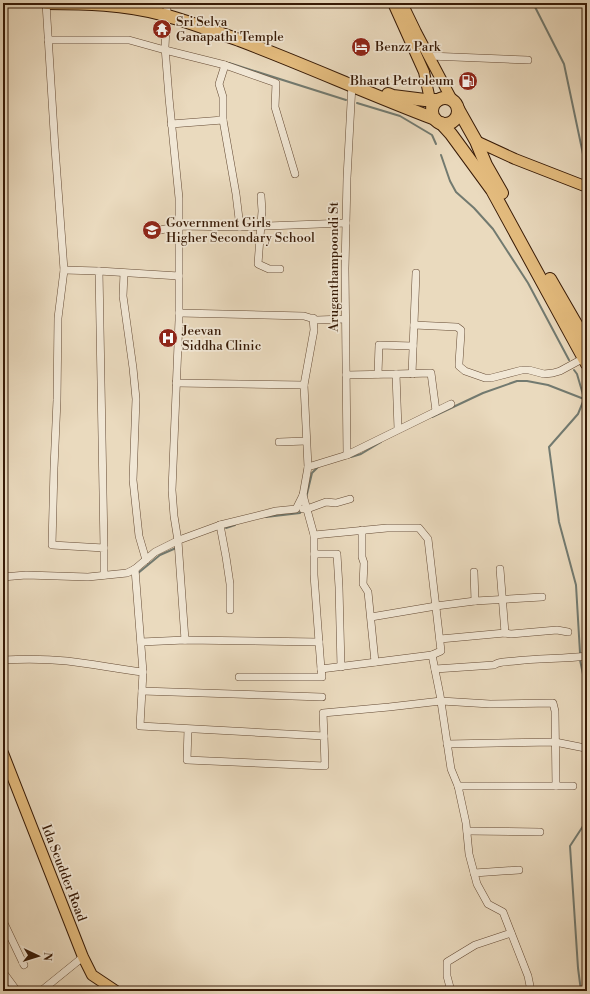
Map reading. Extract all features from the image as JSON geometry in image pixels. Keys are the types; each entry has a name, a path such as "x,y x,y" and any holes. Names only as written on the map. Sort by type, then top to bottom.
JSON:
{"highway":[{"path":"40,3 86,3 118,6 161,14 167,12"},
{"path":"140,3 255,38 407,109 435,110"},
{"path":"352,83 393,96 425,100 448,124 455,120 458,113 455,104"},
{"path":"435,110 445,98 455,104 476,141 486,165 499,189 587,343"},
{"path":"435,110 492,190 586,361"}],"main road":[{"path":"393,3 424,72 435,110"},
{"path":"402,3 455,104"},
{"path":"476,141 515,159 586,187"},
{"name":"Ida Scudder Road","path":"3,753 83,957 92,975 113,990"}],"street":[{"path":"46,3 64,270 58,318 58,400 52,545 104,548"},
{"path":"167,12 165,50 179,198 179,313 172,490 178,541 185,640"},
{"path":"48,40 129,40 225,65 276,83 275,107 295,174"},
{"path":"429,56 528,60"},
{"path":"225,65 219,84 223,97 223,120 236,194 240,227"},
{"name":"Aruganthampoondi St","path":"347,455 345,319 346,223 352,83"},
{"path":"171,124 223,120"},
{"path":"261,196 262,211 258,264 269,269 280,269"},
{"path":"151,232 179,226 240,227 346,223"},
{"path":"64,270 179,276"},
{"path":"99,271 104,575"},
{"path":"124,273 123,296 136,399 133,480 135,507 139,536 146,560"},
{"path":"412,374 416,273"},
{"path":"179,313 304,316 318,320 345,319"},
{"path":"296,509 302,495 308,467 304,385 314,330 313,318"},
{"path":"414,325 456,327 461,330 459,366 465,371 485,378 491,378 522,370 548,374 586,361"},
{"path":"378,374 379,345 413,346"},
{"path":"346,375 431,373 436,411"},
{"path":"396,374 398,429"},
{"path":"176,383 304,385"},
{"path":"308,467 347,455 451,404"},
{"path":"279,442 306,441"},
{"path":"238,677 322,677 314,575 314,535 302,495"},
{"path":"3,577 26,575 88,577 127,573 135,569 155,552 178,541 220,525 276,511 307,509 326,502 336,503 350,499"},
{"path":"220,525 230,584 230,610"},
{"path":"314,535 387,528 419,528 428,539 441,651 432,655 321,669"},
{"path":"362,530 362,557 364,563 363,584 368,592 375,662"},
{"path":"314,554 337,554 340,587 341,667"},
{"path":"135,569 143,672 140,726 324,736"},
{"path":"500,569 505,633"},
{"path":"474,572 475,601"},
{"path":"370,617 475,601 542,597"},
{"path":"440,639 557,630 568,632"},
{"path":"435,670 494,665 499,662 587,656 586,639"},
{"path":"141,642 185,640 319,642"},
{"path":"432,655 441,701 451,769 458,786 466,823 469,854 474,874 477,884 488,904 503,912 528,976 532,991"},
{"path":"3,660 28,659 67,661 143,672"},
{"path":"142,691 322,696"},
{"path":"188,729 187,760 325,766 323,713 441,701 490,704 553,703 556,786"},
{"path":"447,744 555,742 585,748"},
{"path":"458,786 573,786"},
{"path":"467,831 540,832"},
{"path":"474,874 519,870"},
{"path":"3,921 24,965"},
{"path":"451,991 447,976 446,962 475,944 511,933"},
{"path":"40,991 83,957"},
{"path":"3,972 18,991"}],"waterway":[{"path":"533,3 564,64 587,173"},
{"path":"229,63 346,100"},
{"path":"357,103 400,116 432,135 436,144"},
{"path":"441,155 450,181 456,192 474,208 493,229 528,283 569,360"},
{"path":"574,370 577,374 584,398"},
{"path":"432,417 483,393 517,381 527,381 548,385 584,399"},
{"path":"580,653 576,585 559,522 549,447 578,414 587,392"},
{"path":"351,457 361,454 381,442"},
{"path":"306,498 312,473 318,467"},
{"path":"266,517 300,513 301,509"},
{"path":"226,528 235,525"},
{"path":"137,574 160,555 176,548"},
{"path":"580,660 587,693"},
{"path":"581,991 578,968 570,846 587,820"}],"place":[{"name":"Sri Selva Ganapathi Temple","path":"162,29"},
{"name":"Benzz Park","path":"361,47"},
{"name":"Bharat Petroleum","path":"468,81"},
{"name":"Government Girls Higher Secondary School","path":"152,230"},
{"name":"Jeevan Siddha Clinic","path":"168,338"}]}
